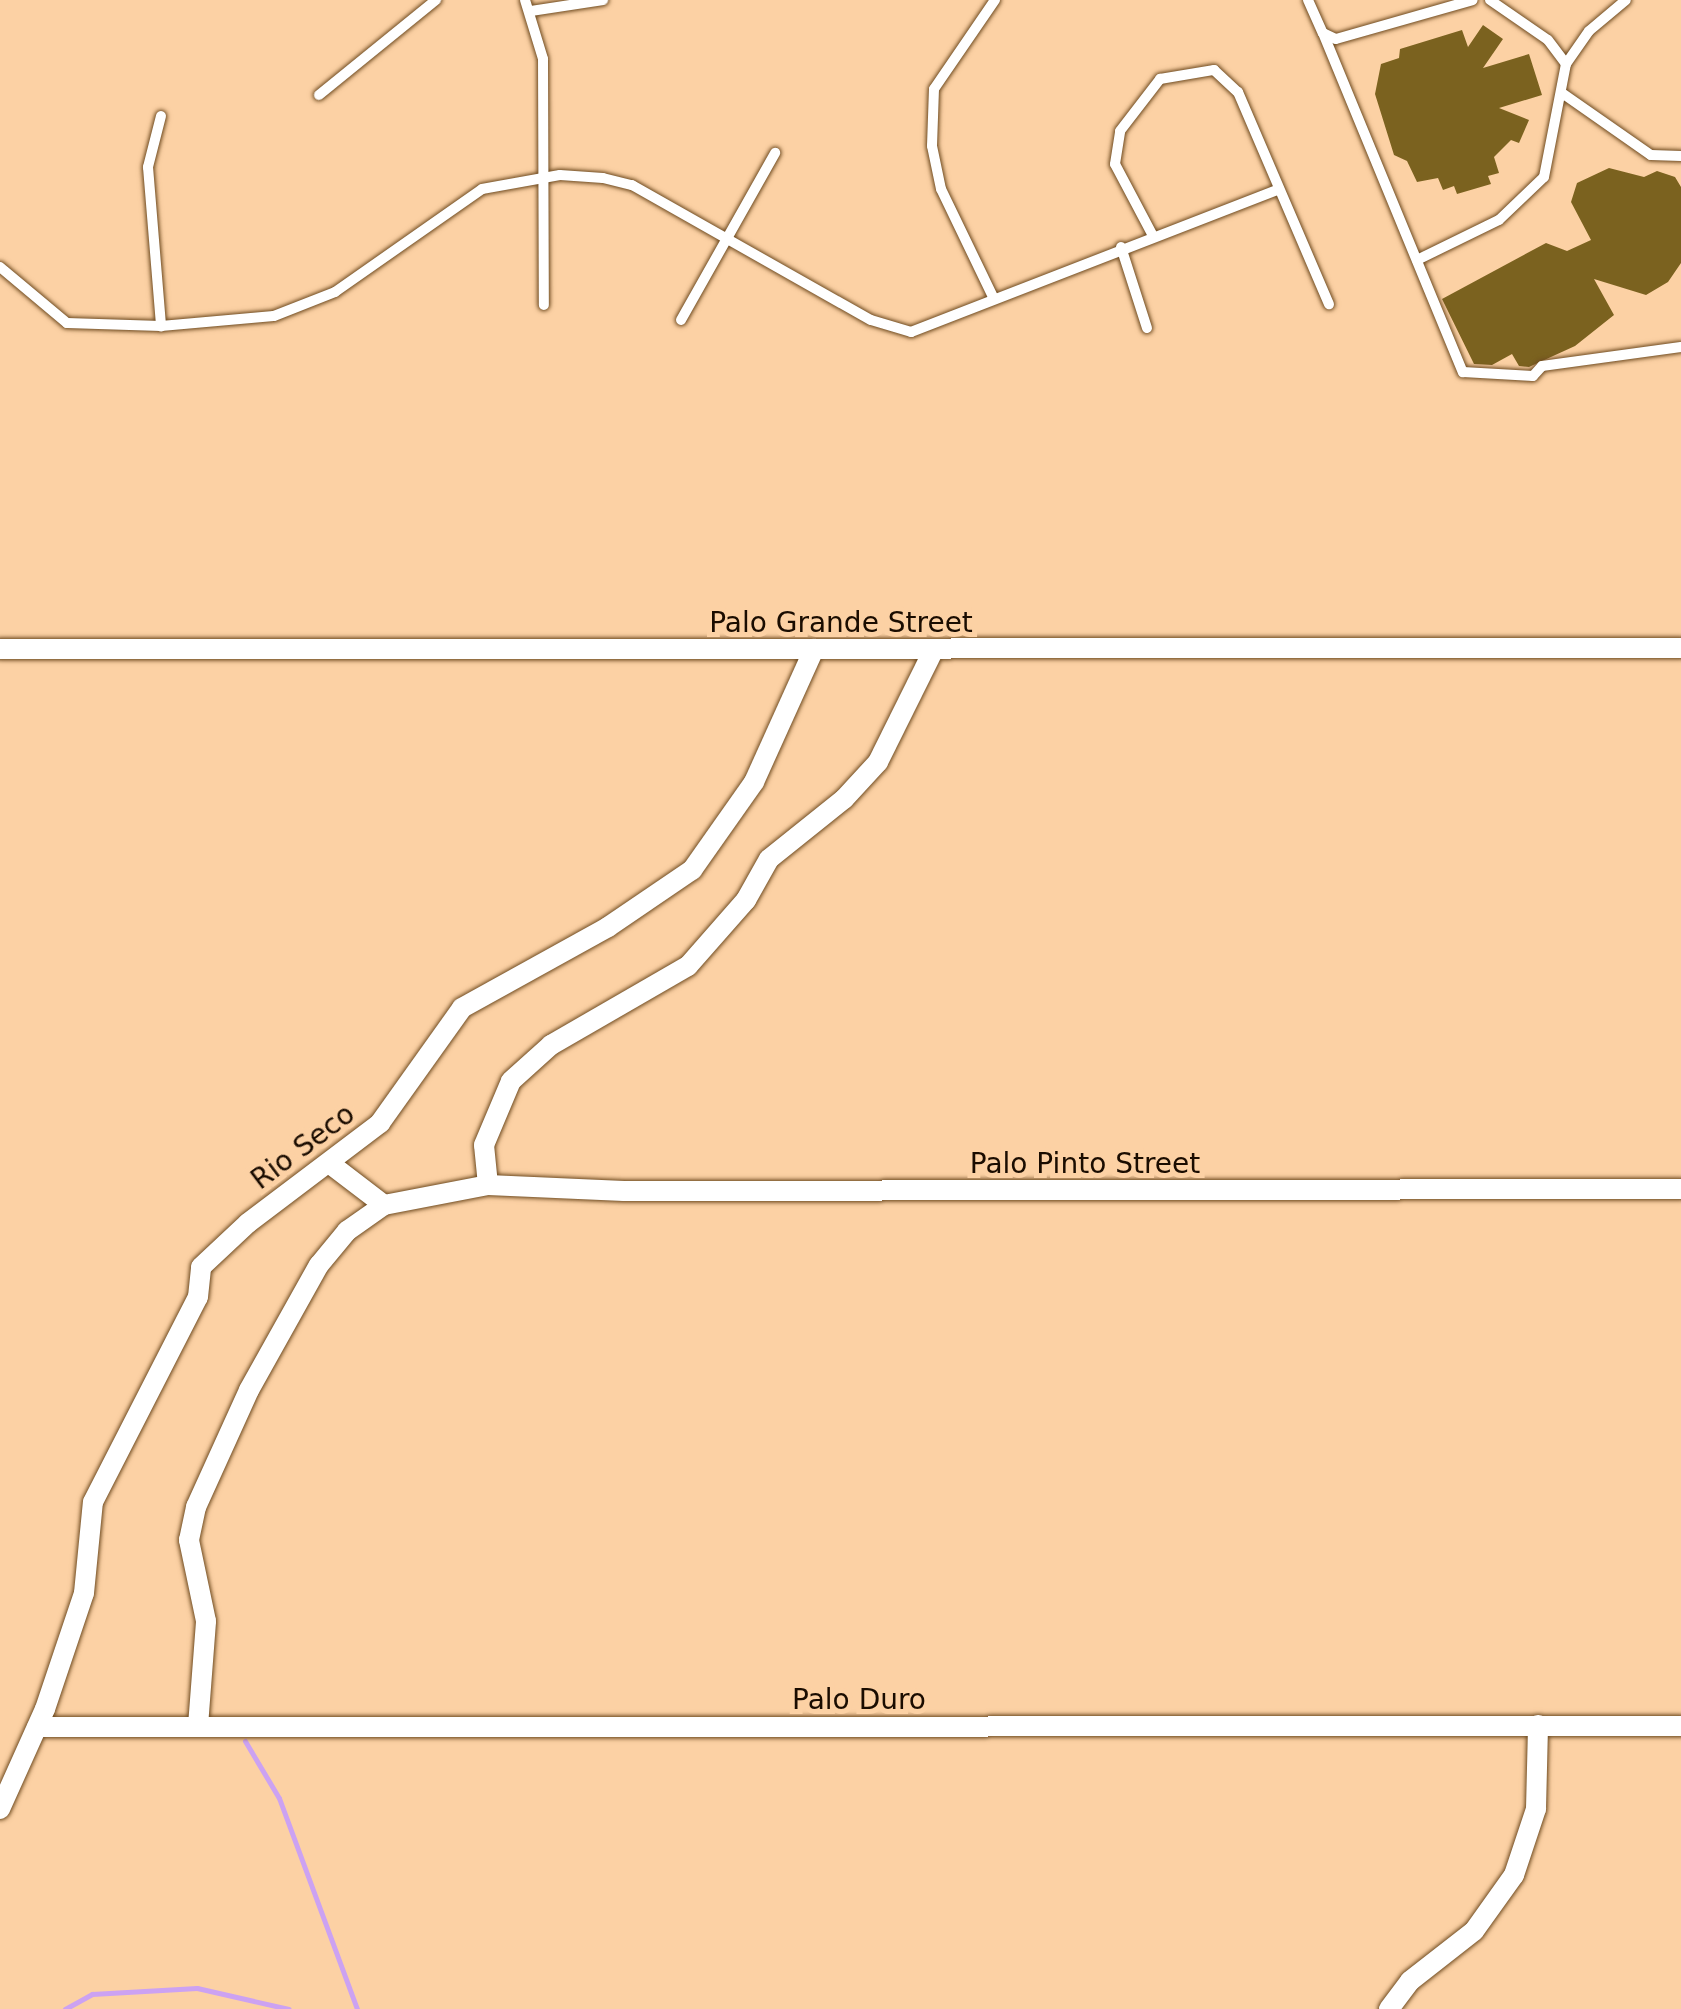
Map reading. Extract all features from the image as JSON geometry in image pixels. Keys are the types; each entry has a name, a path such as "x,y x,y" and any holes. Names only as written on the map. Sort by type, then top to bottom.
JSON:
{"street":[{"name":"Palo Grande Street","path":"0,650 1681,648"},
{"name":"Rio Seco","path":"0,1810 37,1727 84,1594 93,1502 198,1297 202,1268 380,1124 462,1008 608,927 692,870 767,758 814,649"},
{"path":"198,1726 206,1621 189,1540 196,1507 249,1390 319,1265 348,1231 384,1205 488,1184 484,1146 511,1081 551,1044 688,966 746,900 768,859 844,799 878,762 933,651"},
{"path":"329,1163 384,1205"},
{"name":"Palo Pinto Street","path":"488,1184 624,1191 1681,1189"},
{"path":"1388,2009 1410,1981 1474,1931 1514,1874 1536,1808 1538,1725"},
{"name":"Palo Duro","path":"37,1727 1681,1726"}],"lane":[{"path":"319,96 436,0"},
{"path":"544,305 543,50 528,5 603,0"},
{"path":"994,298 940,189 932,146 934,89 996,0"},
{"path":"1308,0 1470,376 1533,376 1542,366 1681,348"},
{"path":"1323,33 1336,40 1473,0"},
{"path":"1490,0 1513,14 1566,64"},
{"path":"1510,0 1513,14"},
{"path":"1418,260 1499,220 1544,176 1566,64 1610,4 1626,0"},
{"path":"1152,234 1115,164 1116,146 1128,115 1160,79 1204,66 1227,78 1329,304"},
{"path":"1562,93 1651,155 1681,156"},
{"path":"161,116 148,167 162,326"},
{"path":"681,320 775,153"},
{"path":"0,267 67,323 162,326 274,316 335,292 482,189 546,178 632,185 872,320 911,332 1152,234 1278,190"},
{"path":"1121,247 1146,328"}],"building":[{"path":"1483,25 1503,39 1483,68 1529,54 1542,95 1499,108 1529,120 1519,143 1511,140 1494,157 1499,173 1488,176 1491,184 1457,194 1454,186 1443,190 1438,178 1417,182 1407,161 1394,155 1375,94 1381,64 1399,58 1400,49 1462,30 1468,47"},
{"path":"1609,168 1644,177 1657,171 1675,177 1681,187 1681,263 1668,282 1646,295 1594,279 1614,315 1575,346 1529,367 1519,366 1512,354 1492,365 1474,364 1442,299 1546,243 1567,251 1591,240 1571,202 1577,183"}],"waterway":[{"path":"245,1741 279,1798 357,2009"},
{"path":"65,2009 92,1994 197,1988 289,2009"}]}
